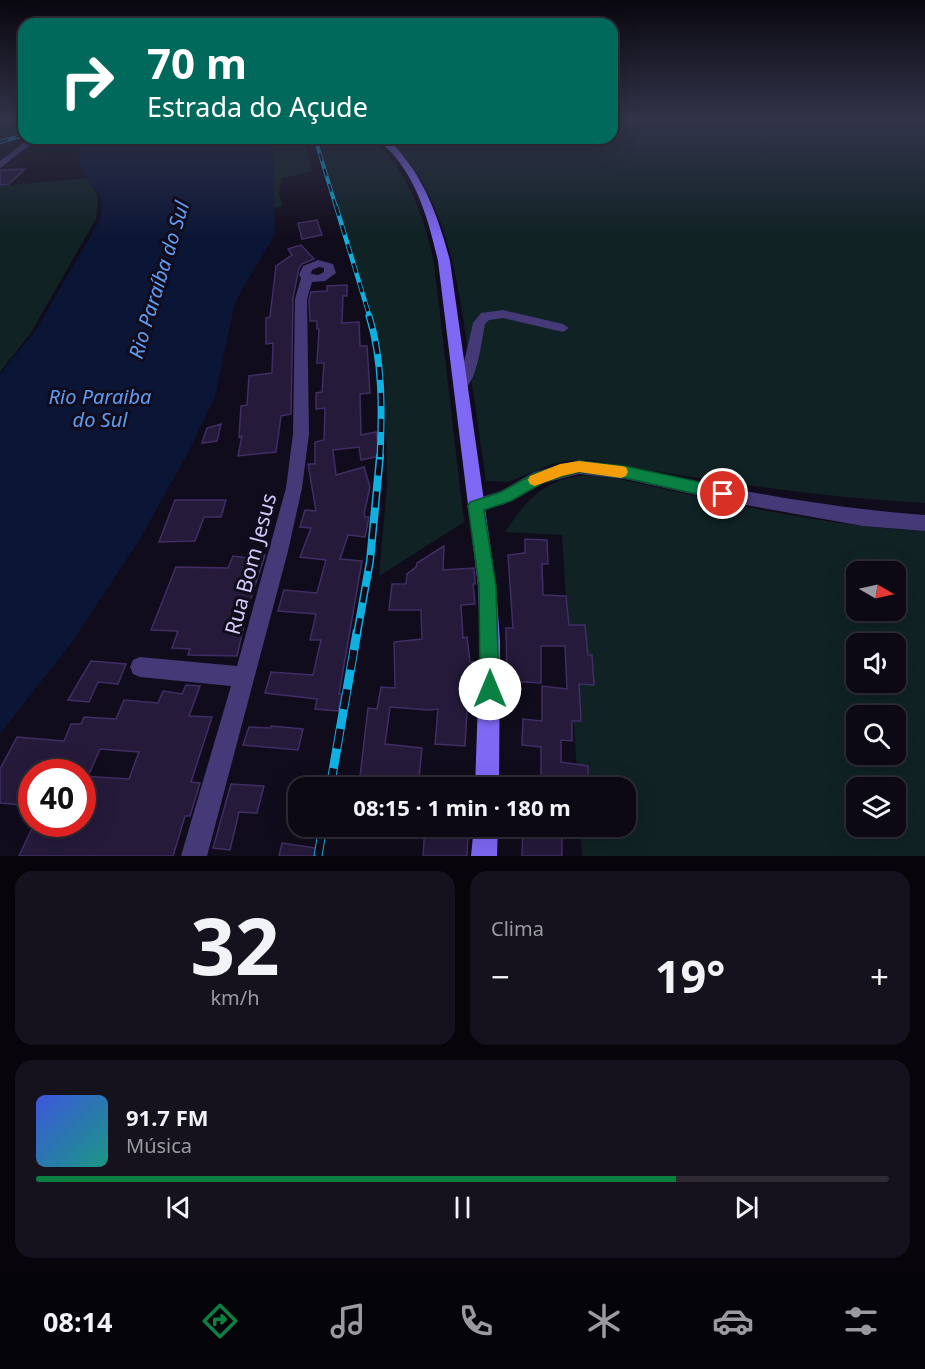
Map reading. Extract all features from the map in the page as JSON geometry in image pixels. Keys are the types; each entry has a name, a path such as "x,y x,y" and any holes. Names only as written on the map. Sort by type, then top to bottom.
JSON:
{"street":[{"path":"400,159 414,181 436,229 444,261 462,385 484,555 489,621 487,777"},
{"name":"Rua Bom Jesus","path":"194,856 288,518 299,460 301,299 307,277"},
{"path":"462,385 471,362 479,323 485,316 503,314 563,328"},
{"path":"476,506 506,497 540,477 579,466 625,472 723,494 863,518 925,523"},
{"path":"140,667 242,678"},
{"path":"484,856 485,837"}],"shaded area":[{"path":"273,159 309,159 312,171 281,179 279,195 283,205 274,209"},
{"path":"323,159 391,159 420,211 434,263 464,522 379,576 387,486 385,378 379,345"},
{"path":"406,159 925,159 925,503 841,497 758,487 591,460 552,464 508,482 486,481 463,314 449,248 439,217 425,187"},
{"path":"87,178 98,196 96,219 30,334 0,372 0,186"},
{"path":"587,475 615,478 809,518 925,531 925,856 582,856 581,837 636,837 636,777 577,777 562,535 505,532 529,500 559,481"}],"water":[{"name":"Rio Paraiba do Sul","path":"79,159 273,159 275,235 241,291 234,307 215,397 189,451 140,539 72,642 0,734 0,374 36,330 100,220 102,201 100,195 84,174"}],"building":[{"path":"25,169 9,184 0,185 0,170"},
{"path":"317,220 322,235 302,239 298,223"},
{"path":"301,245 314,259 302,264 299,268 293,298 291,414 281,416 276,452 238,456 242,436 239,437 241,406 247,405 249,376 272,373 273,343 266,344 266,318 270,317 276,266 292,255 288,249"},
{"path":"347,285 347,296 343,296 342,323 359,322 360,346 367,346 370,393 360,394 361,435 376,432 380,456 361,460 359,447 333,450 336,475 364,467 370,487 364,514 365,517 369,517 365,537 348,535 340,559 362,561 338,711 315,709 317,699 265,693 271,672 313,675 321,640 310,640 316,614 278,611 284,590 317,593 326,560 300,557 311,528 300,527 305,510 316,511 308,464 315,464 315,442 324,440 325,408 316,409 316,393 322,392 324,363 317,363 319,329 317,329 317,321 310,321 309,299 311,292 327,291 327,286"},
{"path":"221,424 217,441 202,443 207,428"},
{"path":"175,500 226,500 221,517 204,517 195,541 159,542"},
{"path":"525,539 547,540 548,564 542,564 543,595 566,596 569,625 585,625 588,655 592,655 594,685 579,684 581,721 572,721 572,741 561,740 561,762 588,766 588,777 541,777 541,747 522,745 523,719 542,721 542,686 567,689 565,646 541,646 541,683 507,681 506,628 513,628 508,555 525,553"},
{"path":"444,546 443,570 474,568 475,604 461,605 463,638 467,637 470,662 475,662 477,678 462,680 467,710 465,746 435,744 438,709 390,707 385,744 422,748 419,777 360,777 368,708 377,709 381,687 395,688 394,642 422,639 421,610 389,610 392,584 406,584 407,574 416,567 417,563"},
{"path":"251,553 265,555 248,607 237,656 188,655 190,649 172,648 178,631 151,630 176,567 228,568 233,556 249,558"},
{"path":"91,661 126,664 118,684 98,682 89,702 68,700"},
{"path":"186,685 200,686 189,716 212,717 191,782 200,783 190,816 185,816 173,856 19,856 28,837 96,837 96,777 129,779 139,752 100,749 96,759 18,759 18,805 0,803 0,769 17,737 64,741 71,724 81,724 84,717 116,719 124,700 158,703 163,691 182,694"},
{"path":"271,726 303,729 298,750 243,745 249,727 271,728"},
{"path":"231,784 264,786 257,813 239,812 230,850 213,848"},
{"path":"424,837 468,837 467,856 423,856"},
{"path":"523,837 562,837 562,856 522,856"},
{"path":"282,843 321,849 321,856 279,856"}],"railway":[{"path":"321,159 336,207"},
{"path":"336,206 370,318"},
{"path":"369,316 379,368 380,457"},
{"path":"357,634 370,561 380,456"},
{"path":"332,777 357,632"},
{"path":"318,856 321,837"}],"slow traffic":[{"path":"535,480 560,470 579,466 621,472"}],"route":[{"path":"490,689 487,586 476,506 506,497 540,477 579,466 625,472 723,494"}],"water label":[{"name":"Rio Paraíba do Sul","path":"159,280"}]}
